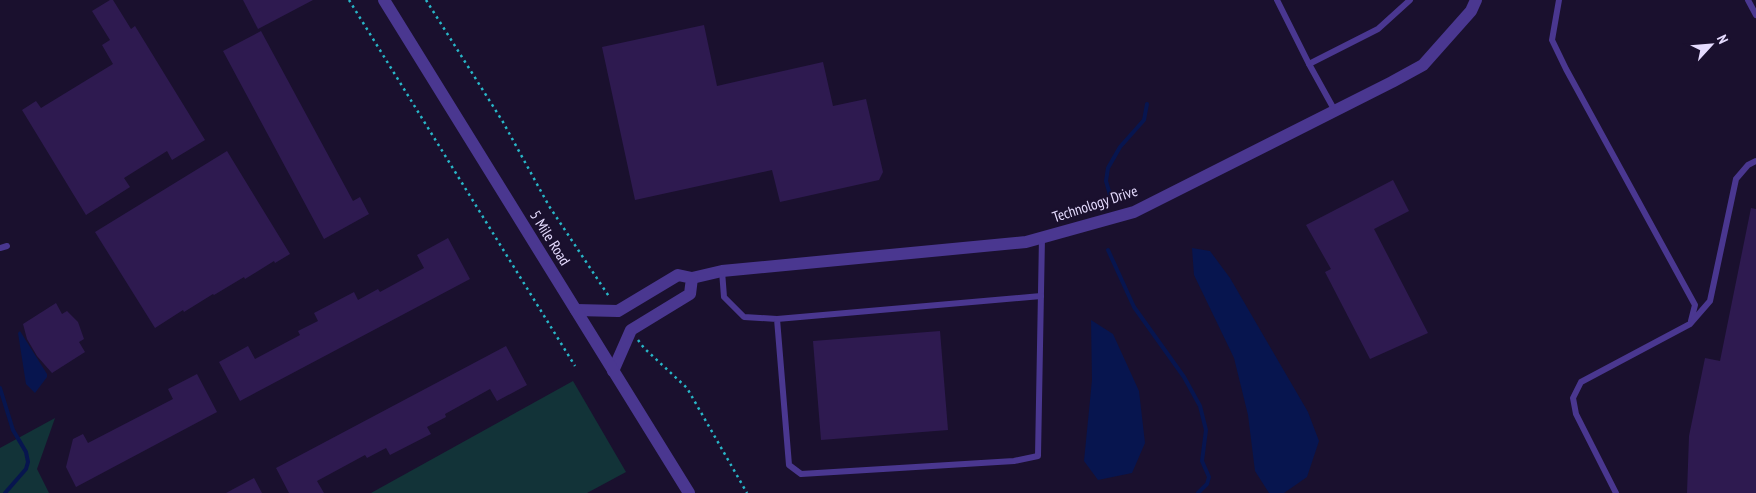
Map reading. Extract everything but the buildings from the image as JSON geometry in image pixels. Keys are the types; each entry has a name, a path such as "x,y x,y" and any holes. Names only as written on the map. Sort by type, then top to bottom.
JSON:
{"street":[{"name":"5 Mile Road","path":"384,0 688,493"},
{"name":"Technology Drive","path":"618,311 678,275 692,278 722,271 1026,242 1134,212 1423,65 1471,11 1476,0"},
{"path":"613,371 631,330 690,294 692,278"},
{"path":"576,310 618,311"}],"lane":[{"path":"1278,0 1309,64 1335,111"},
{"path":"1309,64 1378,29 1410,0"},
{"path":"1559,0 1552,40 1570,77 1695,305 1690,324"},
{"path":"1748,0 1756,15"},
{"path":"1616,493 1576,414 1573,398 1581,382 1690,324 1710,301 1736,178 1748,165 1756,161"},
{"path":"776,318 789,465 801,474 1014,461 1038,456 1042,237"},
{"path":"722,271 724,297 744,317 776,318 1041,296"}],"path":[{"path":"349,0 576,366"},
{"path":"426,0 503,122 549,206 618,311"},
{"path":"631,330 644,348 688,388 747,493"}],"green space":[{"path":"573,381 626,472 587,493 371,493"},
{"path":"55,418 37,469 49,493 0,493 0,448"}],"shaded area":[{"path":"1192,248 1210,251 1230,278 1308,412 1319,441 1307,477 1284,493 1269,493 1255,471 1248,415 1234,358 1194,275"},
{"path":"1091,320 1113,334 1139,391 1145,443 1132,473 1098,480 1084,461 1092,380"},
{"path":"20,331 47,374 47,377 35,393 26,384 18,333"}],"waterway":[{"path":"1110,195 1106,181 1108,168 1120,147 1144,120 1147,104"},
{"path":"1108,250 1134,307 1184,377 1200,406 1206,430 1202,461 1209,477 1207,484 1198,493"},
{"path":"0,388 13,430 26,452 28,462 26,469 5,493"}]}
